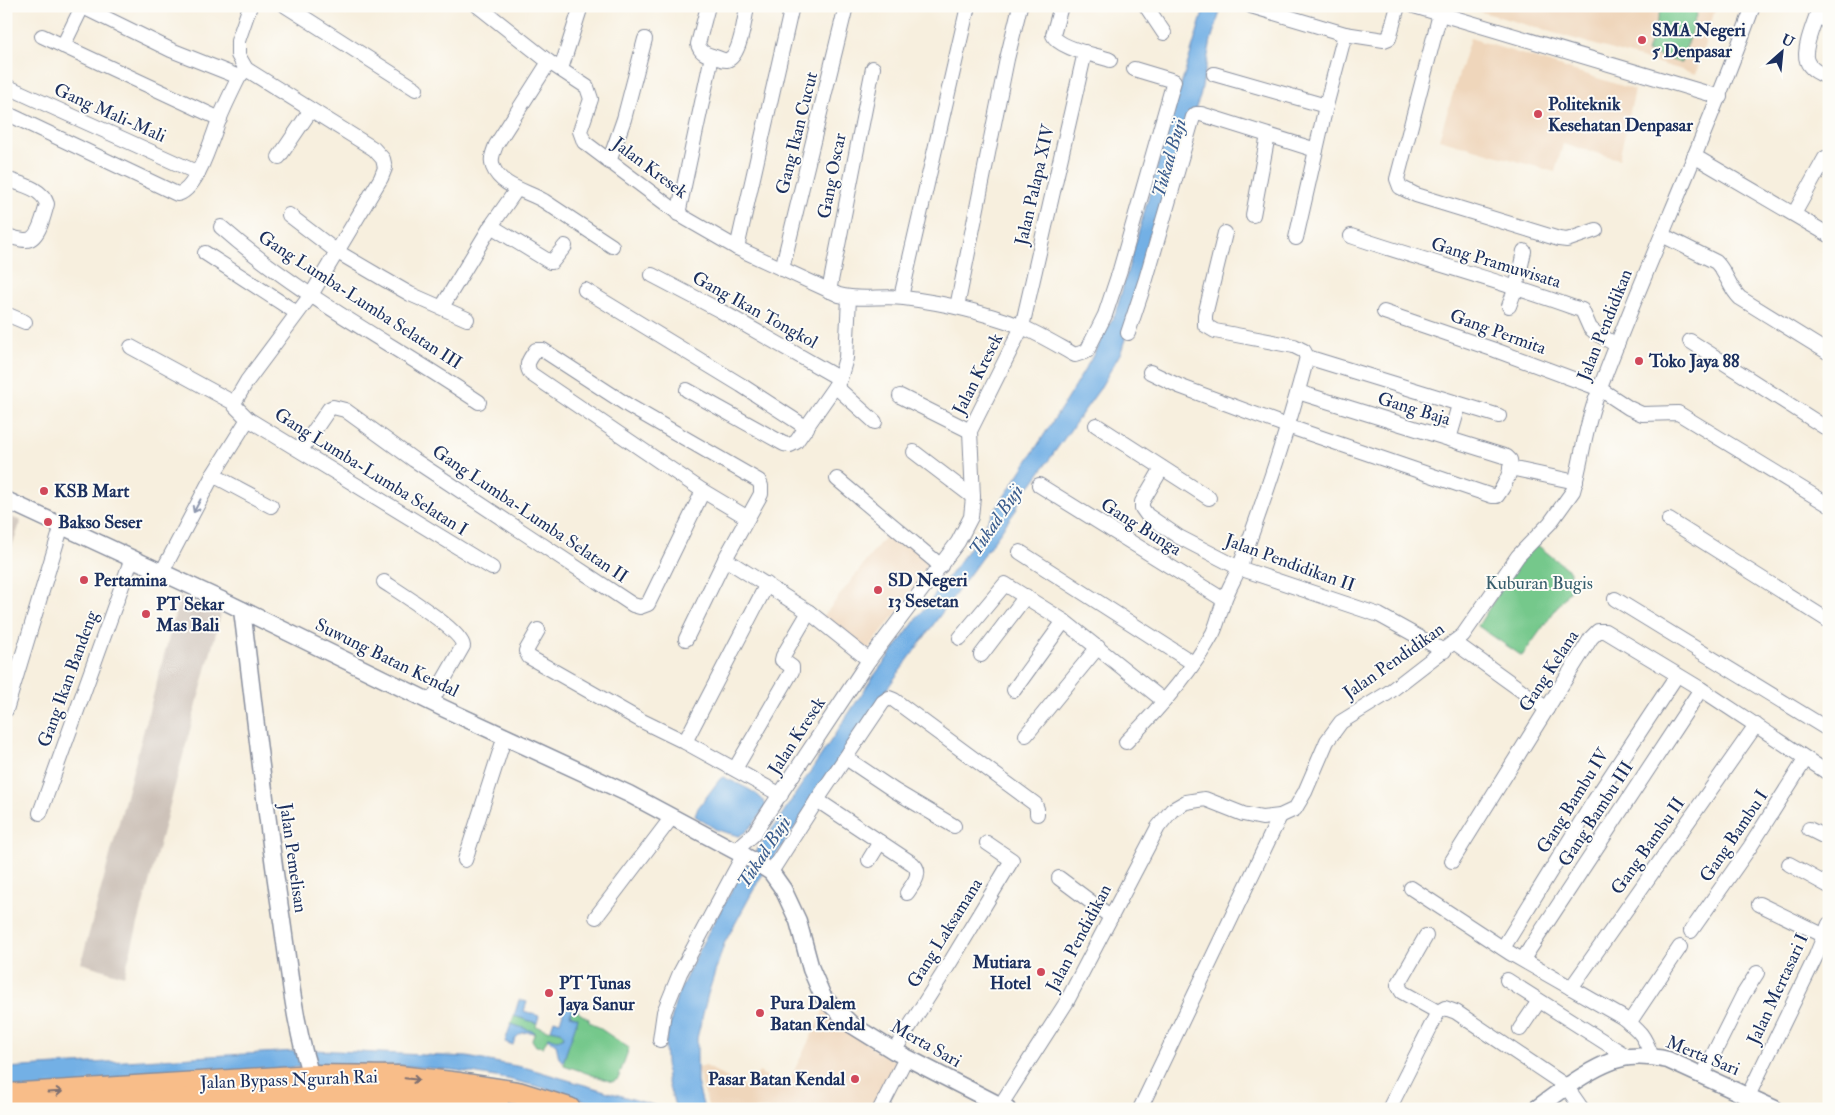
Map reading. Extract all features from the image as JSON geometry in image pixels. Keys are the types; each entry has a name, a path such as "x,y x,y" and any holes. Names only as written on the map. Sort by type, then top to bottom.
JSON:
{"highway":[{"name":"Jalan Bypass Ngurah Rai","path":"6,1094 314,1087 399,1077 518,1093 569,1109"},
{"name":"Jalan Bypass Ngurah Rai","path":"52,1109 188,1099 283,1102 314,1087 462,1101 499,1109"}],"street":[{"path":"6,113 176,194 181,194 198,173 220,119 242,73 238,55 238,41 250,6"},
{"path":"286,6 416,89"},
{"path":"478,6 555,65"},
{"path":"581,6 555,65 496,145 491,157 494,168 499,176 516,189 541,199 612,246"},
{"path":"708,6 698,44 703,53 725,60 728,60 738,50 747,6"},
{"path":"737,248 792,6"},
{"name":"Gang Ikan Cucut","path":"782,269 846,6"},
{"path":"901,297 968,6"},
{"path":"957,307 1005,68 1020,6"},
{"path":"1061,6 1052,36 1063,45 1110,60"},
{"path":"1146,6 1164,33"},
{"path":"1251,6 1345,34 1387,40 1398,6"},
{"name":"Jalan Pendidikan","path":"1003,1107 1066,1003 1158,827 1172,810 1186,802 1205,799 1243,814 1262,818 1280,816 1295,809 1305,792 1327,741 1341,722 1388,693 1463,635 1518,556 1550,524 1574,491 1600,389 1694,156 1720,97 1753,6"},
{"path":"63,46 81,7 171,50 242,73 311,110 367,145 383,159 385,168 365,207 336,250 311,295 247,381 234,403 131,347"},
{"path":"1596,230 1567,240 1559,239 1416,195 1400,187 1397,180 1428,9 1720,97"},
{"path":"1822,15 1806,50 1806,61 1813,70 1829,78"},
{"path":"1296,238 1326,106 1345,34"},
{"path":"42,36 220,119"},
{"path":"609,162 624,119 645,39"},
{"name":"Jalan Palapa XIV","path":"1022,327 1084,52"},
{"path":"678,214 712,56"},
{"name":"Jalan Kresek","path":"555,65 587,87 590,92 591,99 580,131 584,142 678,214 737,248 829,291 849,298 901,297 983,313 1022,327 970,431 973,497 971,517 958,542 869,660 753,835 680,973 662,1022 660,1040"},
{"name":"Gang Oscar","path":"829,291 873,68"},
{"path":"1022,327 1075,355 1087,351 1102,323 1120,270 1174,81 1134,69"},
{"path":"1214,74 1326,106"},
{"name":"Gang Mali-Mali","path":"6,86 198,173"},
{"path":"279,157 311,110"},
{"path":"1128,333 1192,117 1196,114 1201,114 1316,150"},
{"path":"1253,215 1268,135"},
{"path":"1694,156 1829,235"},
{"path":"1794,214 1826,158"},
{"path":"6,179 38,192 47,204 36,234 32,238 26,240 6,236"},
{"path":"442,307 491,226 516,189"},
{"path":"289,215 336,250 410,294 467,319"},
{"path":"491,226 550,262 565,246"},
{"name":"Gang Lumba-Lumba Selatan III","path":"221,227 265,263 311,295 480,402"},
{"path":"1225,233 1205,315 1205,325 1215,331 1294,346 1304,351 1308,358 1499,416"},
{"path":"1662,234 1716,262 1722,268 1740,298 1829,353"},
{"name":"Gang Pramuwisata","path":"1351,236 1411,256 1516,286 1582,310 1590,328 1617,345"},
{"path":"1509,306 1524,251"},
{"path":"205,253 297,313"},
{"name":"Gang Ikan Tongkol","path":"652,275 837,383"},
{"path":"585,290 741,385 807,428"},
{"name":"Gang Ikan Tongkol","path":"687,390 784,444 790,445 796,442 837,383 846,358 849,298"},
{"name":"Gang Permita","path":"1384,312 1600,389 1642,414 1678,413 1829,505"},
{"path":"6,314 25,322"},
{"path":"1690,341 1829,430"},
{"path":"686,639 725,559 748,518 760,494 761,486 759,481 629,406 543,350 536,350 528,363 527,368 531,374 703,491 748,518"},
{"path":"1126,742 1164,701 1215,630 1224,600 1239,568 1288,426 1308,358"},
{"path":"1150,372 1179,386 1288,426 1492,496 1497,496 1501,491 1510,468 1576,482"},
{"path":"837,383 875,422"},
{"name":"Gang Baja","path":"1298,392 1507,457 1511,464 1510,468"},
{"path":"900,396 970,431"},
{"name":"Gang Lumba-Lumba Selatan I","path":"234,403 248,419 492,568"},
{"path":"1449,439 1459,405"},
{"name":"Gang Lumba-Lumba Selatan II","path":"300,450 329,409 333,407 345,410 422,465 633,605 640,607 648,604 703,491"},
{"path":"162,572 213,475 248,419"},
{"path":"1096,425 1209,498"},
{"path":"914,452 973,497"},
{"name":"Jalan Pendidikan II","path":"1162,468 1142,502 1142,508 1147,515 1179,537 1239,568 1379,615 1449,647 1547,709"},
{"path":"213,475 271,506"},
{"path":"838,479 941,566"},
{"name":"Gang Bunga","path":"1039,486 1224,600"},
{"name":"Suwung Batan Kendal","path":"6,500 629,794 771,871"},
{"path":"1669,520 1829,621"},
{"path":"6,710 62,525"},
{"path":"1020,552 1193,663"},
{"name":"Gang Ikan Bandeng","path":"40,814 132,558"},
{"path":"725,559 809,612 869,660"},
{"path":"384,582 420,606 457,634 463,641 463,646 431,702"},
{"path":"685,742 767,584"},
{"path":"960,638 1005,584 1064,621 1164,701"},
{"path":"981,656 1026,596"},
{"path":"1615,599 1829,730"},
{"name":"Jalan Pemelisan","path":"242,610 271,849 300,1040 314,1087"},
{"path":"735,769 792,671 792,668 782,660 782,656 809,612"},
{"path":"1014,690 1064,621"},
{"path":"538,630 526,651 529,657 640,720 685,742 781,795"},
{"name":"Gang Kelana","path":"1452,861 1591,638 1598,631 1605,631 1701,689 1828,774"},
{"path":"1026,735 1098,647"},
{"name":"Gang Bambu IV","path":"1503,948 1594,801 1677,675"},
{"name":"Gang Bambu III","path":"1523,960 1701,689"},
{"path":"771,871 883,702 888,698 894,700 1035,804 1037,814"},
{"name":"Gang Bambu II","path":"1572,988 1756,725"},
{"path":"465,860 505,736"},
{"path":"846,758 895,791 954,826"},
{"name":"Gang Bambu I","path":"1691,931 1750,847 1805,760"},
{"path":"817,800 918,868 918,874 907,894"},
{"path":"596,917 672,816"},
{"path":"1140,1109 1280,816"},
{"path":"1809,829 1829,839"},
{"path":"869,860 880,842"},
{"name":"Gang Laksamana","path":"900,1055 1012,860 987,843"},
{"path":"1789,864 1829,886"},
{"name":"Merta Sari","path":"771,871 783,888 798,921 811,969 823,997 852,1025 900,1055 1003,1107"},
{"path":"1059,878 1111,917"},
{"path":"1410,888 1503,948 1629,1023 1639,1030 1652,1057"},
{"path":"1759,904 1827,932"},
{"name":"Jalan Mertasari I","path":"1748,1096 1827,932"},
{"path":"1426,936 1398,985 1402,992 1438,1012"},
{"path":"1629,1023 1680,947"},
{"path":"1703,1075 1743,995 1757,973"},
{"path":"1507,980 1628,1057"},
{"path":"1520,1029 1540,1001"},
{"path":"1389,1109 1438,1012 1445,1008 1456,1012 1566,1086 1582,1109"},
{"path":"880,1109 900,1055"},
{"name":"Merta Sari","path":"1536,1109 1566,1086 1610,1062 1628,1057 1652,1057 1668,1060 1770,1107"}],"shaded area":[{"name":"SMA Negeri 5 Denpasar","path":"1461,6 1716,6 1696,74"},
{"name":"Politeknik Kesehatan Denpasar","path":"1470,38 1635,90 1619,159 1563,144 1555,172 1439,139"},
{"path":"6,515 21,521 6,563"},
{"name":"SD Negeri 13 Sesetan","path":"890,530 934,564 867,651 823,617"},
{"path":"180,596 221,614 124,976 81,963"},
{"name":"Pasar Batan Kendal","path":"824,1010 841,1026 900,1064 878,1109 709,1109 697,1068 706,1066 749,1090 759,1072 786,1087"}],"green space":[{"path":"1662,6 1699,6 1681,63 1647,52"},
{"name":"Kuburan Bugis","path":"1536,544 1570,571 1569,591 1522,656 1478,626 1518,562"},
{"path":"573,1005 589,1021 629,1048 618,1079 612,1082 564,1065 563,1062 578,1018 570,1015"},
{"path":"514,1016 537,1023 536,1026 550,1031 551,1029 560,1031 564,1035 563,1038 557,1040 548,1037 543,1047 536,1046 532,1040 535,1032 511,1024"}],"water":[{"name":"Tukad Buji","path":"1205,6 1222,6 1211,40 1200,97 1186,132 1150,260 1121,352 1099,390 1020,499 1016,510 858,729 814,799 759,880 724,944 708,994 697,1038 697,1082 704,1109 676,1109 667,1080 665,1044 677,996 703,942 744,868 775,825 873,677 958,564 1010,488 1090,361 1116,312"},
{"path":"723,777 741,785 760,797 766,806 751,827 739,836 717,830 695,816 698,808"},
{"path":"519,1000 527,1002 524,1011 539,1016 537,1023 514,1016"},
{"path":"567,1000 574,1002 570,1015 578,1018 563,1062 559,1058 556,1044 547,1038 557,1040 563,1038 564,1035 560,1031 551,1029 554,1020 560,1022"},
{"path":"511,1024 535,1032 521,1034 516,1038 513,1045 505,1042"},
{"path":"313,1050 467,1057 527,1068 666,1109 609,1109 560,1092 508,1079 454,1070 390,1065 335,1064 6,1091 6,1068"}],"place":[{"name":"SMA Negeri 5 Denpasar","path":"1642,40"},
{"name":"Politeknik Kesehatan Denpasar","path":"1538,114"},
{"name":"Toko Jaya 88","path":"1639,361"},
{"name":"KSB Mart","path":"44,491"},
{"name":"Bakso Seser","path":"48,522"},
{"name":"Pertamina","path":"84,580"},
{"name":"SD Negeri 13 Sesetan","path":"878,590"},
{"name":"PT Sekar Mas Bali","path":"146,614"},
{"name":"Mutiara Hotel","path":"1041,972"},
{"name":"PT Tunas Jaya Sanur","path":"549,993"},
{"name":"Pura Dalem Batan Kendal","path":"760,1013"},
{"name":"Pasar Batan Kendal","path":"855,1079"}]}
